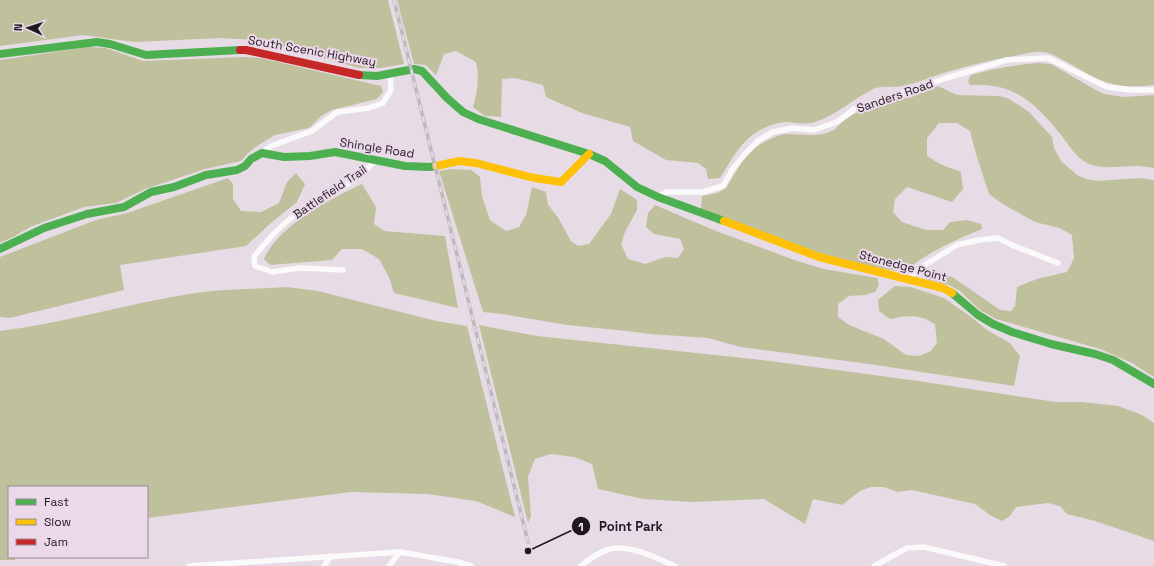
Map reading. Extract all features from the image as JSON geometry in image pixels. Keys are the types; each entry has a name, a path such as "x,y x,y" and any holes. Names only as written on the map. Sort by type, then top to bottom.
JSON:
{"main road":[{"name":"South Scenic Highway","path":"0,54 97,42 111,44 133,53 146,55 246,50 361,75 377,76 414,69 428,76 447,98 463,112 478,119 589,154 605,161 637,187 658,197"},
{"name":"Shingle Road","path":"262,153 284,157 310,156 335,152 405,166 430,167 459,161 476,163 534,178 560,182 589,154"},
{"path":"0,249 44,228 87,214 124,207 151,192 174,187 206,175 237,170 245,166 251,159 262,153"},
{"name":"Stonedge Point","path":"658,197 819,257 944,288 951,292 978,315 993,324 1012,332 1051,344 1095,354 1113,360 1154,384"}],"street":[{"name":"Sanders Road","path":"658,197 667,192 703,192 723,186 732,170 744,155 759,140 773,132 793,128 814,130 837,122 857,107 1008,60 1048,58 1106,87 1132,90 1154,90"},
{"path":"262,153 271,146 312,131 337,112 369,108 383,103 391,90 390,74"},
{"name":"Battlefield Trail","path":"342,270 300,268 272,272 255,266 254,257 270,237 284,224 312,203 341,188 363,173 375,161"},
{"path":"907,279 928,262 957,245 979,240 998,238 1014,246 1058,263"},
{"path":"874,566 907,548 924,547 1004,566"},
{"path":"581,566 599,553 617,548 628,549 657,558 675,566"},
{"path":"389,566 400,552"},
{"path":"189,566 400,552 459,565 471,566"},
{"path":"324,566 331,556"},
{"path":"260,566 264,561"}],"green space":[{"path":"0,0 388,0 404,64 381,68 359,68 258,40 220,38 134,42 83,35 0,46"},
{"path":"397,0 1154,0 1154,85 1131,86 1112,84 1094,77 1052,54 1044,52 996,59 943,73 915,83 897,87 882,87 873,89 831,115 812,123 805,124 784,122 766,127 748,138 743,143 720,178 708,179 706,169 698,163 666,160 633,141 630,127 582,113 546,97 543,85 515,78 502,79 501,117 485,116 473,107 478,85 476,62 456,51 444,54 436,75 426,65 414,64"},
{"path":"89,47 106,48 143,61 244,57 261,58 381,86 383,92 377,99 332,110 321,116 309,128 275,135 257,146 241,161 205,169 145,189 116,203 84,207 30,227 0,243 0,60"},
{"path":"1038,63 1051,64 1104,94 1124,97 1154,95 1154,168 1143,166 1104,167 1087,163 1076,154 1043,114 1023,97 1000,87 970,85 968,81 971,75"},
{"path":"938,86 957,95 1000,96 1019,105 1029,112 1052,137 1054,148 1061,161 1077,175 1086,179 1097,181 1139,178 1154,180 1154,377 1132,363 1100,349 996,319 980,310 960,291 949,285 929,280 926,277 929,272 938,271 954,278 1000,310 1011,311 1015,306 1017,287 1037,279 1067,272 1074,258 1072,235 1059,228 1035,222 1001,203 989,194 970,131 957,123 939,123 927,138 927,156 940,164 961,172 963,189 952,202 907,187 895,199 893,212 902,222 926,230 943,230 950,222 967,220 981,224 982,229 951,242 931,253 904,272 873,267 819,253 701,209 702,196 717,193 726,188 743,160 753,149 764,142 785,134 824,134 834,130 842,122 854,114 877,104 895,99 909,98"},
{"path":"451,169 471,170 480,177 482,196 490,220 506,231 519,227 526,215 532,187 546,192 548,205 557,216 571,241 578,246 589,244 611,214 620,189 637,200 637,210 625,232 621,244 628,259 645,264 665,257 678,258 684,249 680,239 654,234 646,227 648,213 655,205 711,229 797,261 824,269 877,278 879,285 875,292 865,295 849,296 838,304 838,317 849,325 884,339 906,355 919,356 931,351 937,343 935,324 924,318 913,316 890,319 879,311 878,300 895,286 911,287 944,298 987,330 1010,343 1020,356 1014,386 869,364 741,347 708,338 650,334 567,325 483,312 439,171"},
{"path":"296,173 305,184 297,202 246,246 120,265 124,290 10,318 0,317 0,257 96,220 127,213 228,178 233,184 233,199 241,211 261,212 279,203 287,182"},
{"path":"362,184 376,207 374,224 384,231 445,236 458,308 394,293 389,277 379,259 362,249 342,249 332,260 270,265 264,259 271,247 281,235 306,215 335,197"},
{"path":"287,287 318,291 436,321 467,326 515,517 476,501 427,494 351,492 148,518 148,486 8,486 8,558 16,558 15,560 0,560 0,331 49,323 170,297 229,290"},
{"path":"479,325 537,336 770,361 918,381 1056,402 1082,402 1118,406 1142,415 1154,423 1154,541 1095,521 1067,514 1060,506 1048,503 1016,507 1010,516 1002,521 990,515 975,504 912,490 897,492 884,487 871,487 860,491 842,505 813,499 805,524 764,499 692,502 643,499 598,489 592,464 574,457 551,454 535,459 528,477 531,516 528,523"}],"railway":[{"path":"394,0 528,542"}],"traffic: fast":[{"path":"0,54 97,42 110,44 146,55 240,50"},
{"path":"359,75 377,76 414,69 422,71 447,98 463,112 478,119 589,154 605,161 637,187 658,197 724,221"},
{"path":"0,249 44,228 87,214 124,207 151,192 174,187 206,175 237,170 245,166 251,159 262,153 284,157 310,156 335,152 405,166 436,166"},
{"path":"952,293 978,315 993,324 1012,332 1051,344 1095,354 1113,360 1154,384"}],"traffic: slow":[{"path":"436,166 459,161 476,163 534,178 561,182 589,154"},
{"path":"724,221 819,257 943,288 952,293"}],"traffic: jam":[{"path":"240,50 246,50 359,75"}],"place":[{"name":"Point Park","path":"528,551"}]}
